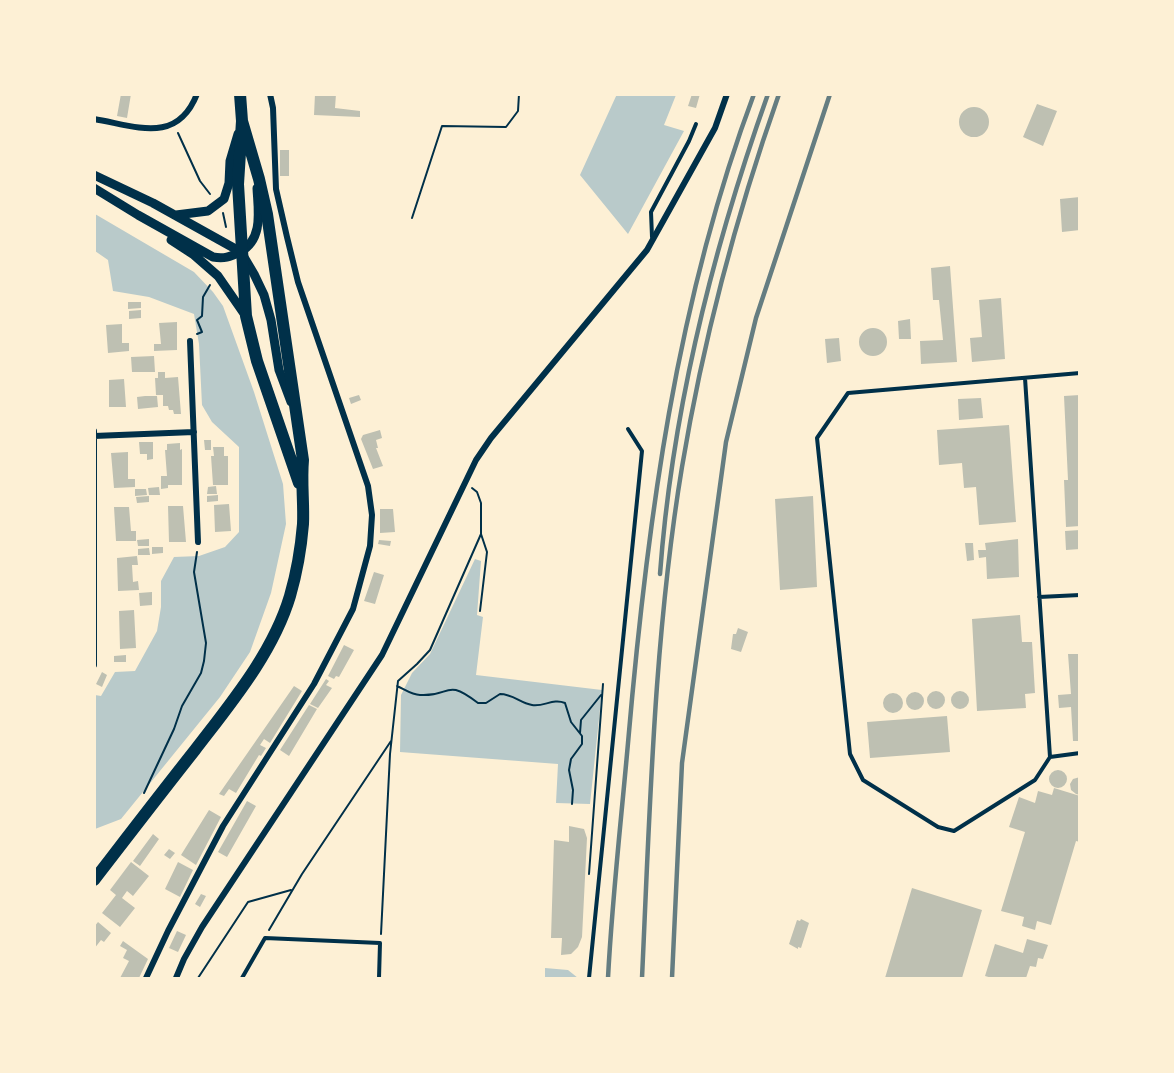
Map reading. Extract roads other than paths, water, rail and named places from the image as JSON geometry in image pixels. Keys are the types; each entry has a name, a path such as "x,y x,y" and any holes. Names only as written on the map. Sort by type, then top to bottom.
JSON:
{"main road":[{"path":"240,94 242,121 238,184 246,316 256,361 301,489"},
{"path":"94,880 249,677 277,631 290,598 300,555 303,524 301,489 303,460 267,214 242,121"}],"street":[{"path":"94,119 158,130 173,126 191,110 197,94"},
{"path":"146,978 168,930 223,826 308,693 341,633 352,609 370,546 372,515 368,486 298,282 276,189 273,108 270,94"},
{"path":"176,978 202,927 382,655 476,460 647,250 715,128 727,94"},
{"path":"176,216 208,211 224,199 230,183 230,161 242,121"},
{"path":"94,188 213,257 225,259 241,252 253,241 259,219 255,165"},
{"path":"94,175 241,252 264,295 271,320 279,370 295,412"},
{"path":"138,215 195,255 218,276 246,316"},
{"path":"190,338 198,542"},
{"path":"94,431 95,665"},
{"path":"95,436 194,432"}],"lane":[{"path":"653,240 651,212 696,124"},
{"path":"1025,378 1050,757 1035,780 954,831 938,827 863,780 850,754 817,438 848,393 1080,373"},
{"path":"589,978 642,451 628,429"},
{"path":"1039,597 1080,595"},
{"path":"1050,757 1080,753"},
{"path":"242,978 265,938 380,943 379,978"}],"railway":[{"path":"608,978 636,660 645,578 669,414 704,252 727,173 754,94"},
{"path":"660,574 674,452 698,331 730,211 768,94"},
{"path":"642,978 659,658 682,467 690,420 722,279 779,94"},
{"path":"672,978 682,763 726,442 756,318 830,94"}]}
